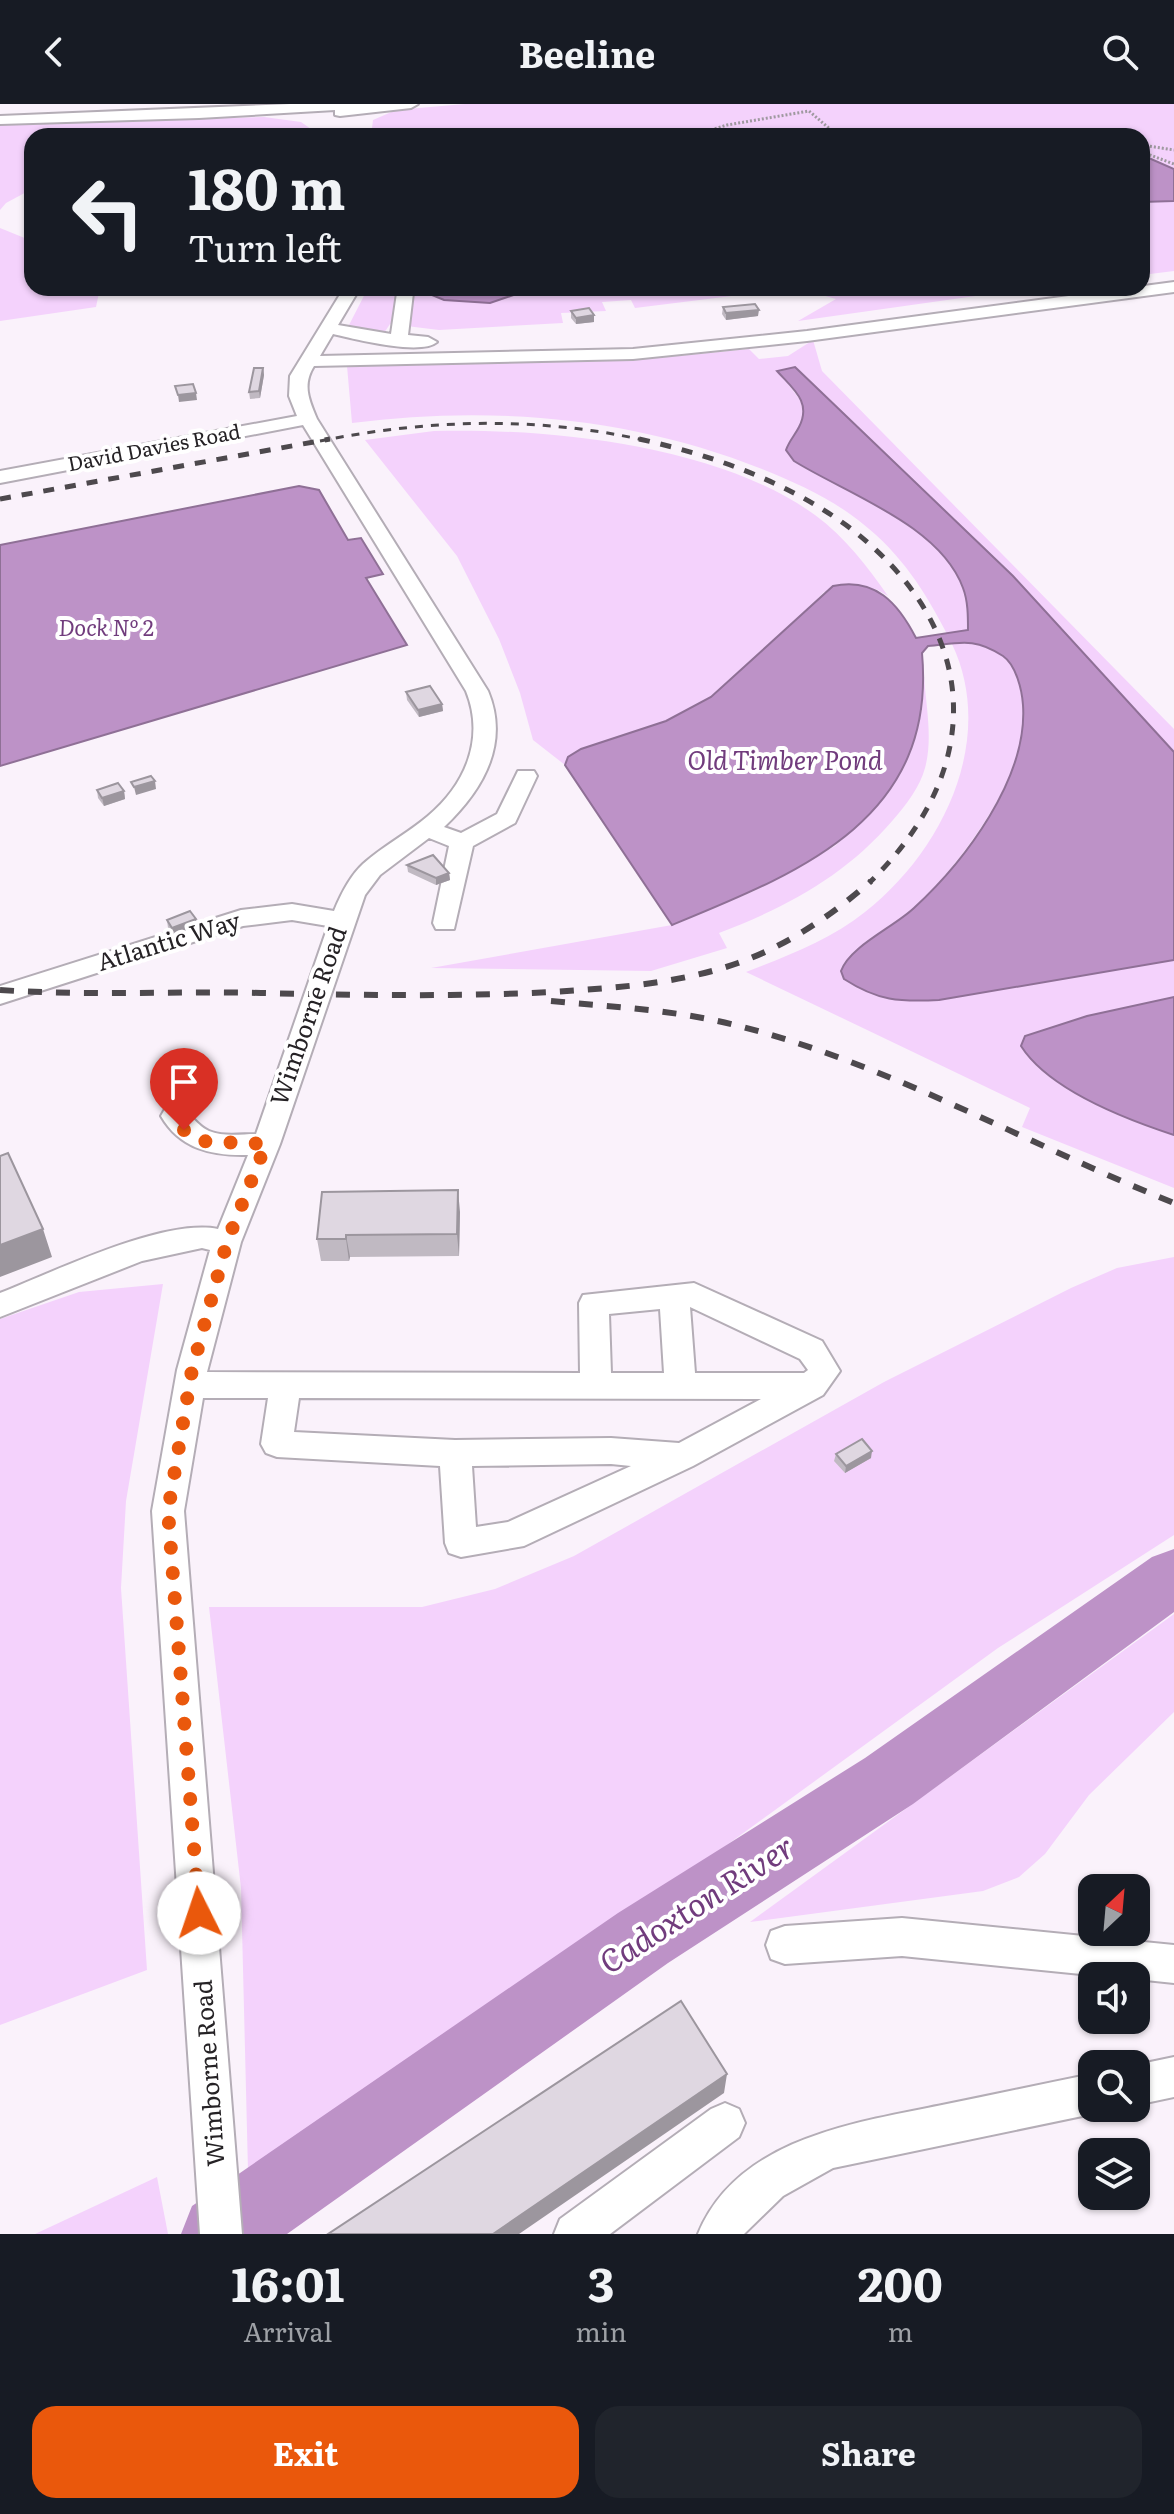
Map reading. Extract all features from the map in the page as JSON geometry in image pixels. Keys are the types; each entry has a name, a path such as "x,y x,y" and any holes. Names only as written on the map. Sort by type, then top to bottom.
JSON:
{"street":[{"path":"0,120 324,110 351,115 411,104"},
{"path":"324,110 351,115"},
{"path":"1150,290 1174,287"},
{"name":"Wimborne Road","path":"221,2234 168,1511 189,1385 227,1242 266,1144 354,893 371,870 454,805 477,769 485,741 485,711 429,610 308,419 297,386 307,361 347,296"},
{"path":"399,342 405,296"},
{"path":"307,361 633,354 807,336 1107,296"},
{"path":"327,328 399,342 509,340"},
{"name":"David Davies Road","path":"0,477 308,419"},
{"path":"427,829 462,842 507,818 526,776"},
{"path":"445,923 462,842"},
{"name":"Atlantic Way","path":"0,995 241,918 292,912 342,920"},
{"path":"175,1116 184,1130 198,1141 266,1144"},
{"path":"0,1305 138,1251 202,1237 227,1242"},
{"path":"455,1453 461,1543 512,1536 682,1457 812,1386 825,1371 811,1350 694,1295 594,1303 596,1384"},
{"path":"674,1297 680,1385"},
{"path":"285,1383 277,1444 455,1453 611,1451 682,1457"},
{"path":"189,1385 812,1386"},
{"path":"785,1945 902,1937 1174,1964"},
{"path":"1150,2082 1174,2077"},
{"path":"719,2234 734,2210 761,2184 793,2163 833,2148 1078,2097"},
{"path":"575,2234 725,2123"}],"path":[{"path":"717,128 809,111 829,128"},
{"path":"1150,147 1174,150"},
{"path":"1160,149 1174,155"},
{"path":"1150,155 1174,164"}],"shaded area":[{"path":"465,104 1174,104 1174,169 1150,158 1150,128 372,128 373,120 396,110"},
{"path":"264,117 301,122 310,128 24,128 24,193 0,210 0,124"},
{"path":"1174,201 1174,271 1150,274 1150,202"},
{"path":"0,228 24,238 24,296 98,296 96,307 0,321"},
{"path":"364,296 434,296 444,300 490,303 510,296 732,296 635,308 631,300 602,302 606,311 561,313 563,323 439,330 390,324 384,333 348,327"},
{"path":"826,296 976,296 798,321 836,299"},
{"path":"813,340 822,371 1174,729 1174,752 1013,576 795,367 778,371 804,405 804,416 787,450 794,461 890,513 935,546 952,566 963,588 969,630 947,634 921,588 900,561 852,515 788,480 713,451 612,427 509,416 456,415 352,423 347,366 646,359 749,349 759,359 788,356"},
{"path":"434,431 529,433 580,438 683,457 731,472 776,491 815,515 855,552 888,596 876,589 824,592 749,667 700,704 652,727 568,757 565,765 533,740 520,693 499,639 457,556 365,440"},
{"path":"978,642 1009,661 1023,690 1025,723 1017,758 1001,793 959,859 915,908 850,955 1135,967 1174,960 1174,997 1087,1016 1026,1036 1165,1132 1174,1135 1174,1188 1022,1127 1030,1108 746,972 808,946 852,922 893,887 918,858 939,825 955,791 965,754 968,717 964,680 952,644"},
{"path":"924,676 927,757 920,782 908,802 875,840 835,874 791,901 719,933 727,948 651,971 431,968 672,925 754,891 835,846 873,810 905,760 922,710"},
{"path":"1174,1257 1174,1535 998,1648 687,1874 248,2171 241,1888 209,1607 422,1607 495,1589 574,1556 884,1382 1071,1288 1117,1268"},
{"path":"163,1284 126,1501 121,1588 147,1970 0,2025 0,1319 79,1292"},
{"path":"1174,1614 1174,1712 1089,1795 1045,1854 1019,1877 983,1891 750,1922"},
{"path":"157,2177 168,2234 35,2234"}],"water":[{"path":"1150,158 1174,169 1174,201 1150,202"},
{"path":"434,296 510,296 490,303 444,300"},
{"name":"Old Timber Pond","path":"795,367 1013,576 1174,752 1174,960 939,1000 912,1001 878,996 844,979 841,971 853,953 914,908 953,867 990,816 1004,789 1022,733 1023,705 1018,678 1008,660 984,646 958,643 928,646 922,653 921,710 907,758 884,798 851,831 812,859 768,883 672,925 565,765 568,757 581,749 666,721 711,697 833,586 848,584 873,589 893,604 916,638 968,630 963,588 951,566 934,546 890,513 794,461 786,450 799,427 803,410 799,396 777,371"},
{"name":"Dock Nº 2","path":"299,486 319,490 348,540 361,538 383,574 366,578 407,645 0,766 0,545"},
{"path":"1174,997 1174,1135 1133,1121 1069,1089 1034,1062 1021,1046 1025,1036 1087,1016"}],"building":[{"path":"755,304 759,310 726,313 723,307"},
{"path":"589,308 594,315 576,318 571,311"},
{"path":"254,368 263,368 259,391 249,392"},
{"path":"193,384 196,393 178,395 175,386"},
{"path":"430,686 442,704 418,710 406,692"},
{"path":"151,776 155,781 134,787 131,782"},
{"path":"118,783 124,791 102,798 97,790"},
{"path":"433,855 449,873 436,878 407,865"},
{"path":"190,911 196,919 172,928 167,920"},
{"path":"8,1153 43,1229 0,1245 0,1156"},
{"path":"458,1190 457,1234 346,1235 346,1239 317,1239 322,1192"},
{"path":"862,1439 872,1451 846,1466 836,1454"},
{"path":"681,2001 727,2074 493,2234 328,2234"}],"waterway":[{"name":"Cadoxton River","path":"220,2234 643,1938 889,1781 1174,1576"}],"railway":[{"path":"320,441 402,428 484,423 566,427 643,440"},
{"path":"0,499 330,439"},
{"path":"639,439 643,440"},
{"path":"643,440 648,441"},
{"path":"643,440 694,453 747,472 823,509 890,564 923,607 944,651 953,698 950,745 935,792 908,838 870,882"},
{"path":"0,990 443,995 552,992 646,984 715,970 774,948 840,906 870,882"},
{"path":"551,1001 693,1016 795,1042 905,1084 1174,1203"}],"route":[{"path":"184,1130 198,1141 266,1144 227,1242 192,1370 168,1511 199,1913"}]}
